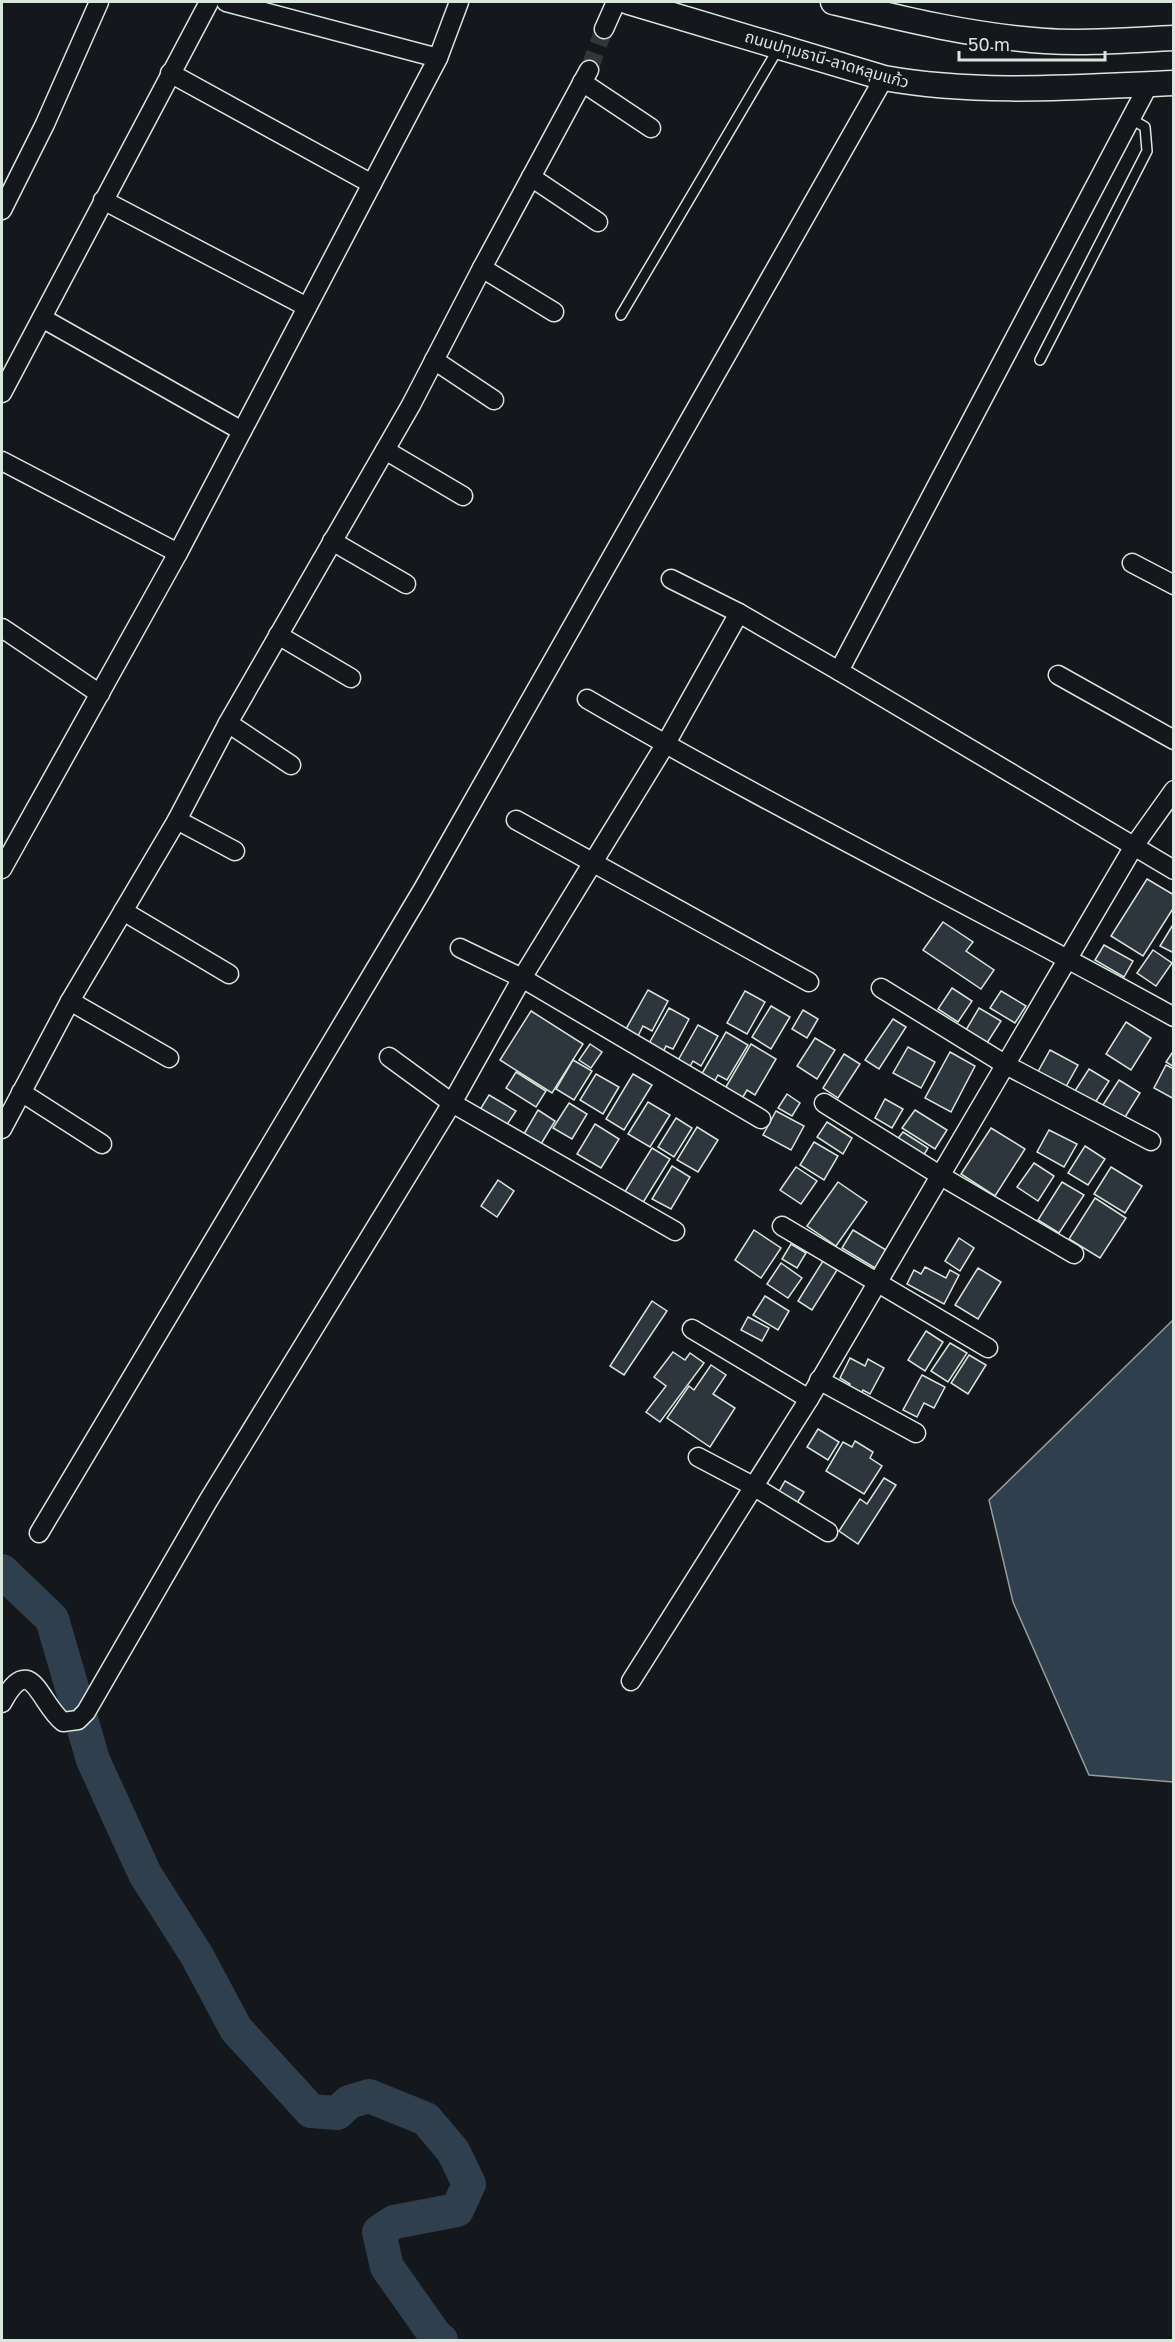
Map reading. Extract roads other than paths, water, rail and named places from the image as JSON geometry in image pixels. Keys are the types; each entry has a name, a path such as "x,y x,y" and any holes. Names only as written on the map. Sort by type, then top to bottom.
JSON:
{"main road":[{"name":"ถนนปทุมธานี-ลาดหลุมแก้ว","path":"629,2 884,78 924,86 994,88 1173,83"},
{"path":"833,2 930,26 988,35 1047,41 1173,38"}],"street":[{"path":"2,210 45,124 99,2"},
{"path":"2,393 209,2"},
{"path":"226,2 438,58"},
{"path":"2,869 178,553 438,58 459,2"},
{"path":"604,29 616,2"},
{"path":"170,73 372,184"},
{"path":"2,1129 70,1000 177,820 228,723 385,450 585,76 651,128"},
{"path":"39,1533 423,889 884,78"},
{"path":"840,671 1149,84"},
{"path":"531,177 598,222"},
{"path":"103,200 307,307"},
{"path":"482,268 554,312"},
{"path":"42,318 242,431"},
{"path":"434,360 494,400"},
{"path":"385,450 463,496"},
{"path":"2,461 178,553"},
{"path":"332,542 406,584"},
{"path":"1132,563 1173,585"},
{"path":"671,579 739,613 840,671 1173,870"},
{"path":"2,1703 12,1684 25,1680 31,1681 63,1722 73,1722 82,1717 208,1501 452,1103 522,978 595,863 739,613"},
{"path":"2,628 100,694"},
{"path":"278,635 351,678"},
{"path":"1058,675 1173,740"},
{"path":"587,699 665,745 1173,1017"},
{"path":"228,723 291,765"},
{"path":"631,1681 809,1399 1134,846 1173,790"},
{"path":"177,820 235,851"},
{"path":"516,820 809,982"},
{"path":"123,911 229,974"},
{"path":"460,948 522,978 761,1119"},
{"path":"881,988 1005,1065 1151,1142"},
{"path":"70,1000 169,1058"},
{"path":"389,1057 452,1103 675,1231"},
{"path":"21,1092 102,1144"},
{"path":"824,1103 941,1176 1074,1254"},
{"path":"782,1226 988,1348"},
{"path":"692,1329 809,1399"},
{"path":"819,1380 916,1433"},
{"path":"698,1457 753,1486 828,1532"}],"lane":[{"path":"621,315 779,47"},
{"path":"1040,360 1147,151 1145,127 1131,119"}],"water":[{"path":"1173,1320 1173,1782 1089,1775 1013,1602 989,1500"}],"waterway":[{"path":"2,1571 52,1619 93,1760 145,1874 197,1956 236,2029 311,2111 337,2113 349,2102 369,2096 426,2119 453,2151 469,2184 457,2210 394,2222 379,2232 387,2267 435,2335 441,2340"}],"tunnel":[{"path":"589,70 604,29"}]}
